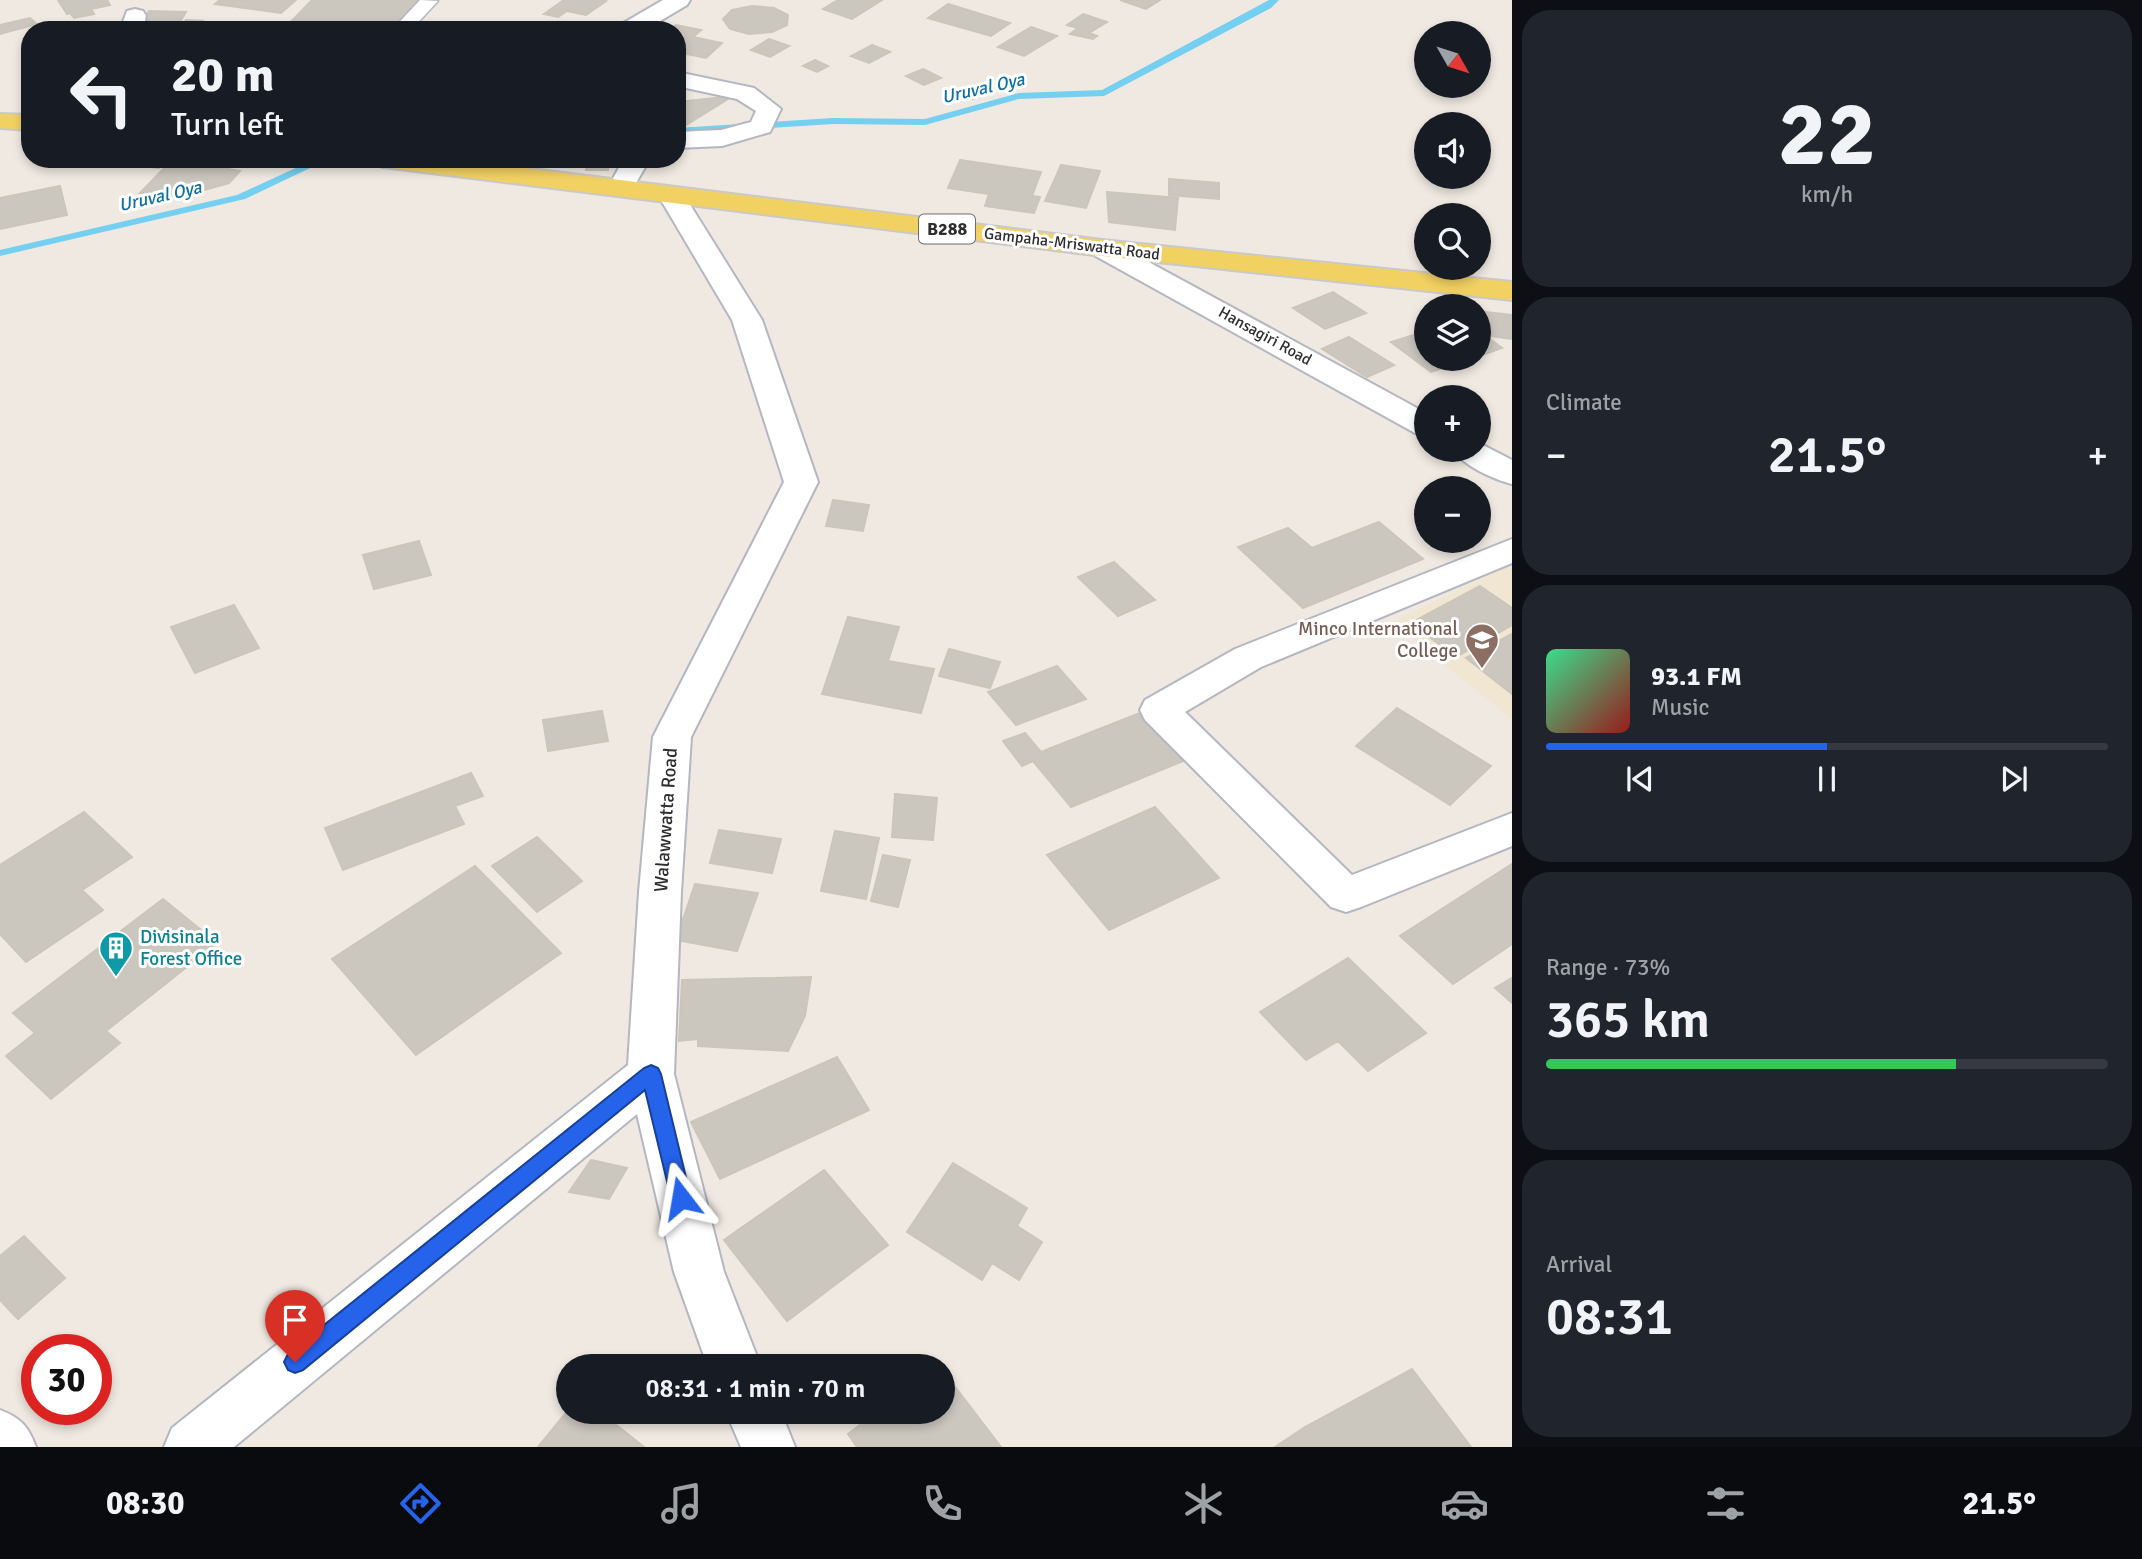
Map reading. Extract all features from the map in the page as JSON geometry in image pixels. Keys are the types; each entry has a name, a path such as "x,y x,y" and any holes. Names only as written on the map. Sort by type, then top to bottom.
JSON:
{"main road":[{"path":"0,121 21,122"},
{"name":"Gampaha-Mriswatta Road","path":"460,168 1102,248 1512,291"}],"street":[{"path":"643,21 679,0"},
{"path":"686,81 746,93 768,109 761,127 722,138 686,140"},
{"path":"621,187 632,168"},
{"name":"Walawwatta Road","path":"671,195 747,320 801,482 672,737 660,892 651,1074 699,1272 730,1354"},
{"name":"Hansagiri Road","path":"1102,248 1414,419"},
{"path":"1490,462 1512,474"},
{"path":"1512,550 1248,657 1159,710 1346,895 1512,829"},
{"path":"191,1447 651,1074"},
{"path":"758,1424 768,1447"},
{"path":"0,1437 9,1447"}],"lane":[{"path":"410,21 429,1"}],"shaded area":[{"name":"Minco International College","path":"1512,564 1512,719 1392,622"}],"building":[{"path":"58,0 107,0 110,5 91,9 94,14 74,18 70,13 67,14"},
{"path":"220,0 296,0 281,13 215,4"},
{"path":"312,0 420,0 401,21 292,21"},
{"path":"564,0 606,1 586,15 567,11 558,17 544,14"},
{"path":"838,0 882,0 852,19 823,9"},
{"path":"1120,0 1160,0 1146,9"},
{"path":"948,4 1010,23 991,36 928,18"},
{"path":"752,6 774,8 788,15 787,25 772,32 749,34 730,29 723,19 732,10"},
{"path":"149,11 186,12 180,21 143,21"},
{"path":"1083,14 1107,22 1089,33 1097,36 1093,39 1070,34 1078,28 1067,25"},
{"path":"30,18 34,21 21,21 21,28 0,34 0,25"},
{"path":"686,27 701,30 693,37 722,43 706,58 686,54"},
{"path":"1031,27 1057,36 1024,56 998,47"},
{"path":"769,39 789,46 770,57 751,50"},
{"path":"872,45 890,52 869,63 851,56"},
{"path":"815,60 828,66 817,72 803,66"},
{"path":"923,69 941,78 924,85 906,76"},
{"path":"976,85 990,92 973,99 959,92"},
{"path":"733,96 686,125 686,101"},
{"path":"960,160 1041,172 1032,196 1040,197 1034,213 985,206 989,194 948,188"},
{"path":"1061,165 1100,171 1086,208 1045,201"},
{"path":"164,168 221,168 240,171 229,183 179,197 140,193"},
{"path":"586,168 608,168 608,170"},
{"path":"1169,179 1219,183 1219,199 1169,195"},
{"path":"60,186 67,215 0,229 0,198"},
{"path":"1107,192 1178,198 1175,230 1109,222"},
{"path":"1333,292 1366,313 1325,329 1293,308"},
{"path":"1491,313 1512,315 1512,339 1491,336"},
{"path":"1414,335 1414,359 1391,342"},
{"path":"1349,337 1394,365 1367,377 1322,349"},
{"path":"1491,340 1502,348 1491,352"},
{"path":"833,500 869,505 863,531 826,526"},
{"path":"1379,522 1423,559 1303,608 1238,547 1288,528 1312,548"},
{"path":"419,541 431,575 374,589 363,555"},
{"path":"1114,562 1155,600 1118,616 1078,577"},
{"path":"1480,586 1512,608 1512,625 1456,657 1411,623"},
{"path":"234,605 259,648 195,673 171,627"},
{"path":"848,617 899,627 888,661 934,669 921,713 822,694"},
{"path":"1512,634 1512,694 1466,658"},
{"path":"949,649 1000,662 990,688 939,676"},
{"path":"1057,666 1086,699 1016,725 988,692"},
{"path":"1397,708 1491,766 1450,805 1356,746"},
{"path":"602,711 608,741 548,751 543,720"},
{"path":"1140,713 1183,761 1071,807 1033,761 1022,766 1003,741 1025,733 1041,752"},
{"path":"471,773 483,796 455,806 464,824 343,870 325,828"},
{"path":"895,794 937,798 933,840 892,837"},
{"path":"1155,807 1219,878 1109,930 1047,855"},
{"path":"84,812 132,857 82,890 103,910 26,962 0,934 0,865"},
{"path":"719,830 781,839 772,873 710,863"},
{"path":"835,831 879,838 866,899 821,891"},
{"path":"537,837 582,881 537,912 492,866"},
{"path":"883,855 910,860 898,907 871,901"},
{"path":"1512,864 1512,944 1453,984 1400,936"},
{"path":"475,866 561,953 416,1055 332,959"},
{"path":"695,884 758,893 737,951 676,940"},
{"name":"Divisinala Forest Office","path":"163,899 217,943 106,1031 120,1043 51,1099 6,1056 35,1033 13,1013"},
{"path":"1348,958 1426,1033 1368,1071 1338,1041 1306,1060 1260,1012"},
{"path":"811,977 805,1016 788,1051 698,1046 698,1039 679,1041 682,980"},
{"path":"1512,978 1512,1003 1495,988"},
{"path":"837,1057 869,1110 720,1179 691,1122"},
{"path":"591,1160 627,1168 609,1199 569,1192"},
{"path":"953,1163 1027,1208 1017,1226 1042,1242 1019,1280 992,1263 982,1280 907,1232"},
{"path":"824,1170 888,1245 787,1321 724,1240"},
{"path":"24,1236 65,1278 18,1319 0,1300 0,1256"},
{"path":"1412,1369 1471,1447 1275,1447 1305,1427"},
{"path":"955,1387 1001,1447 857,1447 848,1434 861,1424 955,1424"},
{"path":"557,1424 615,1424 644,1447 538,1447"}],"waterway":[{"name":"Uruval Oya","path":"686,130 833,121 925,122 1019,96 1104,93 1268,6 1274,0"},
{"name":"Uruval Oya","path":"0,253 241,197 304,168"}],"place":[{"name":"Minco International College","path":"1482,670"},
{"name":"Divisinala Forest Office","path":"116,978"}],"route":[{"path":"295,1362 651,1074 681,1198"}]}
